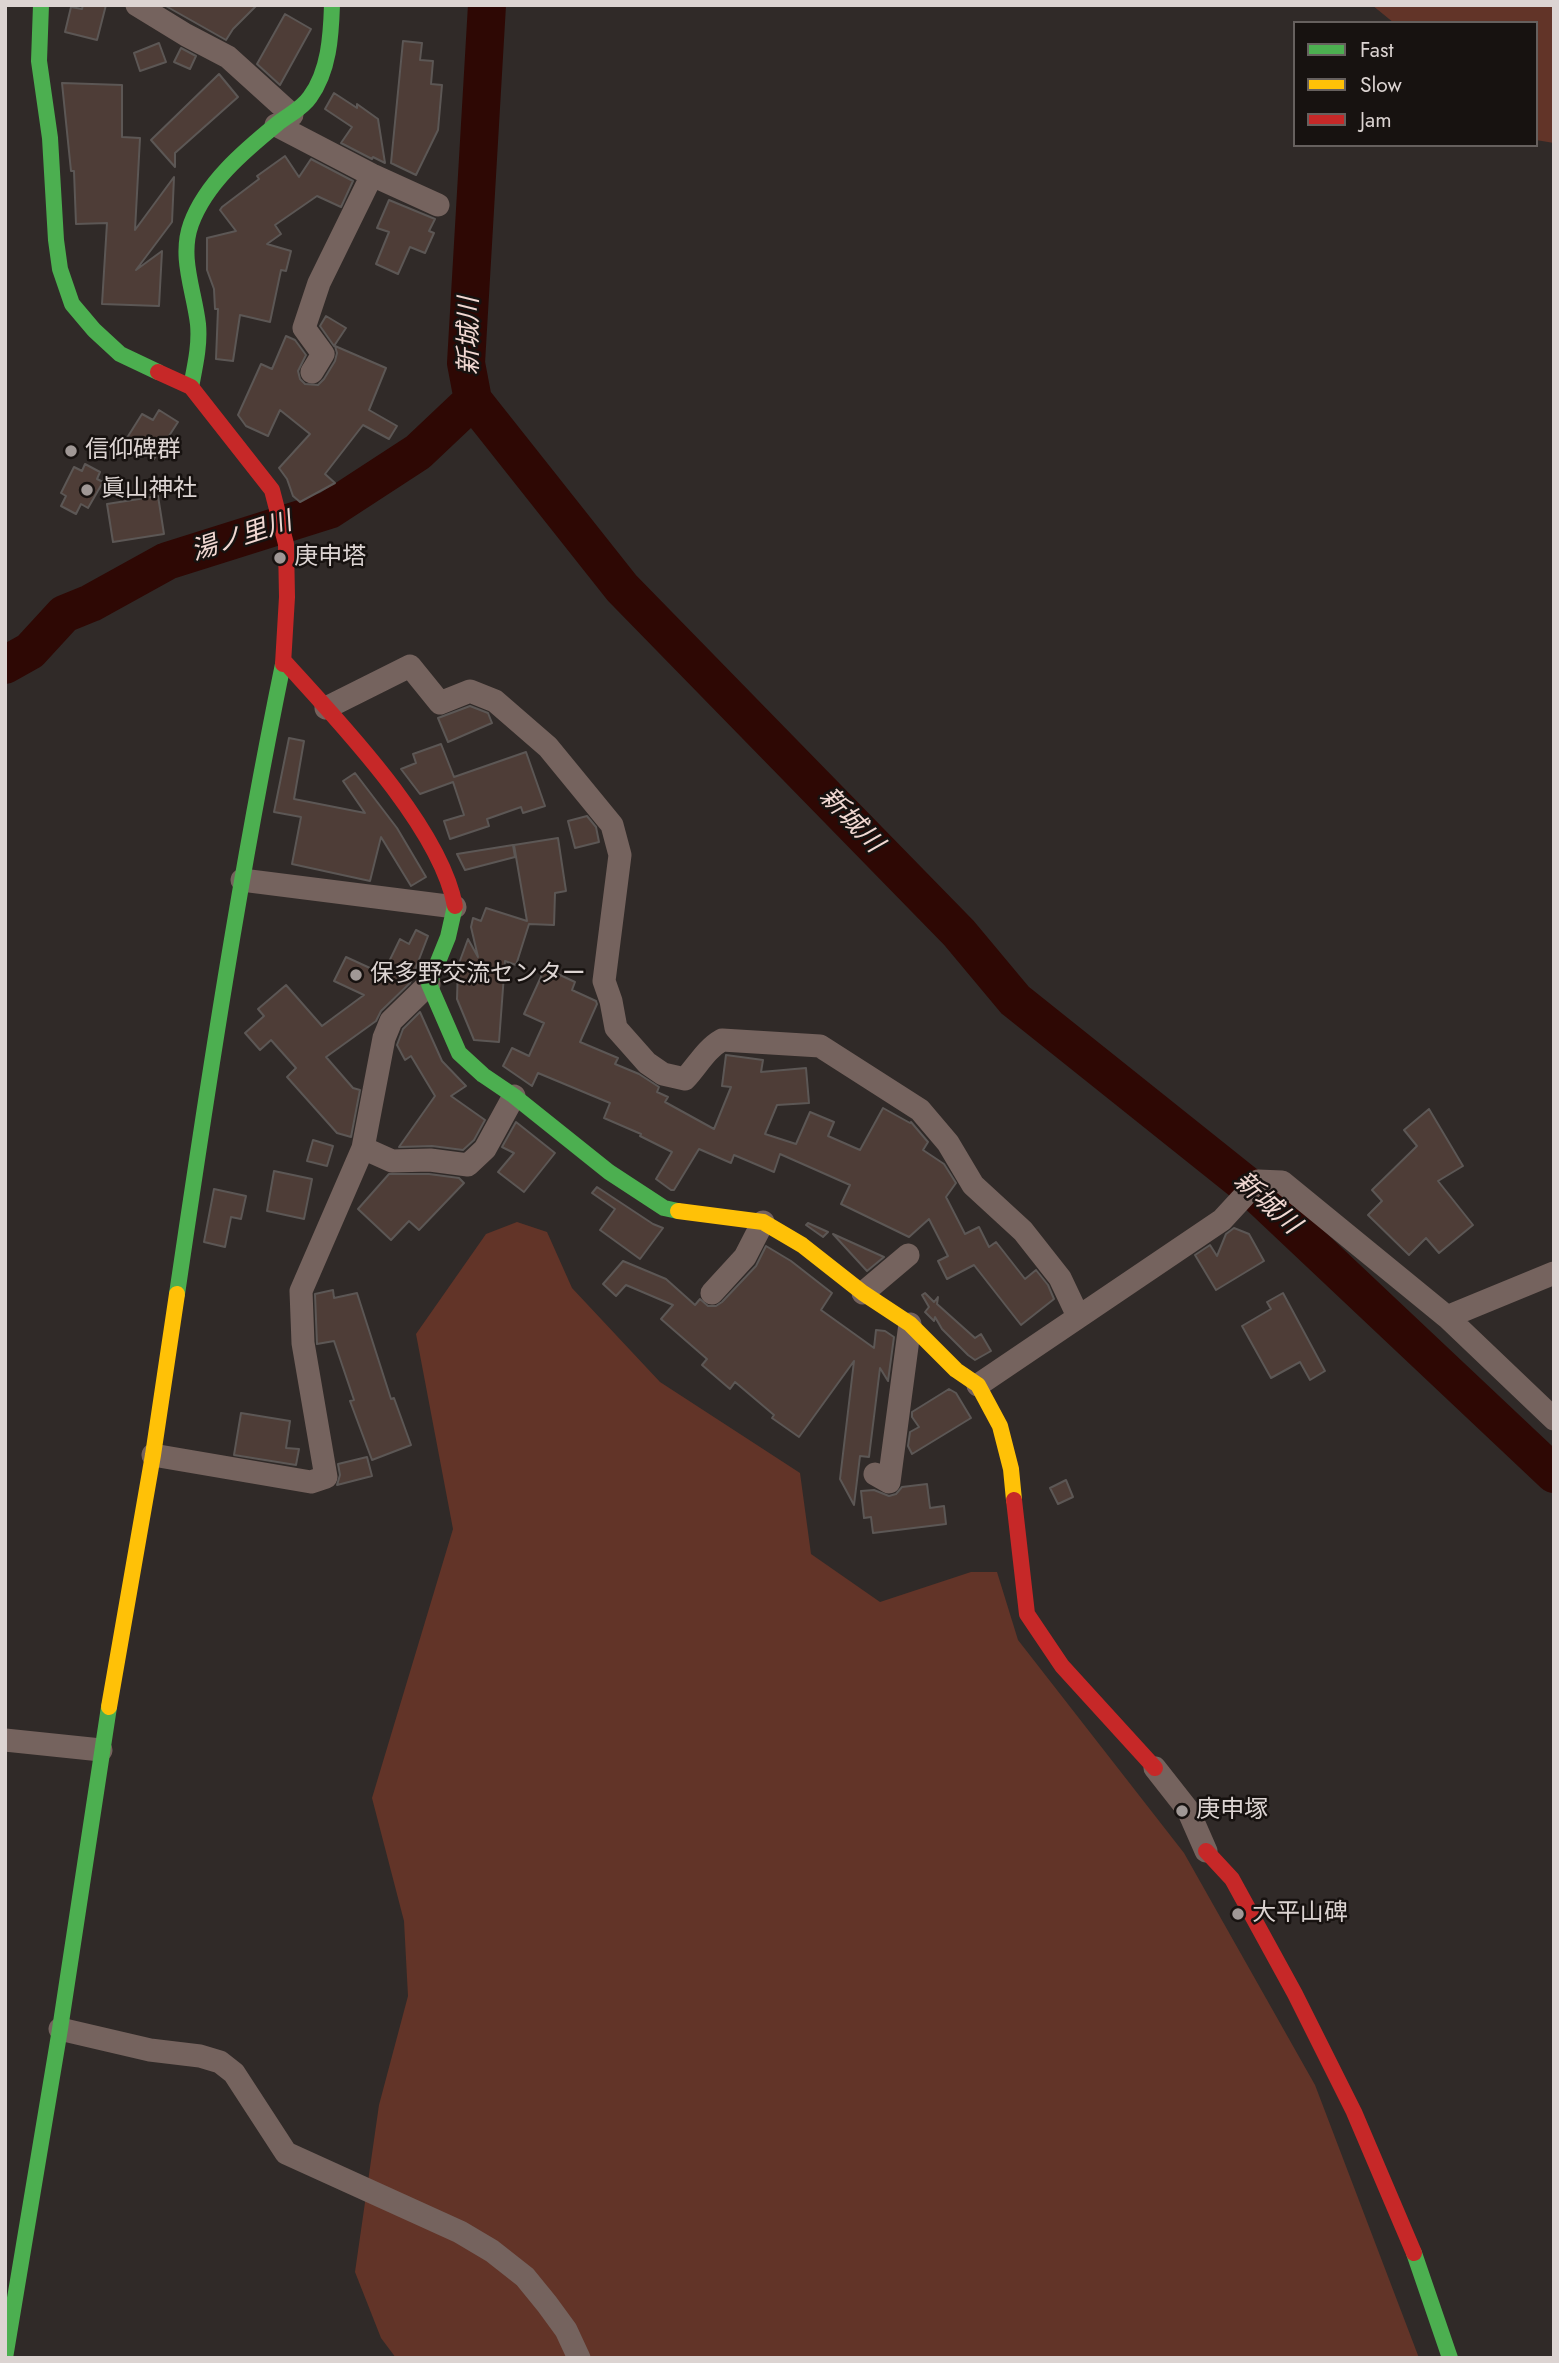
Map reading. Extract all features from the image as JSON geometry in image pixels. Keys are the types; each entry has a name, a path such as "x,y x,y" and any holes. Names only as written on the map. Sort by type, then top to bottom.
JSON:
{"street":[{"path":"5,2358 60,2029 101,1750 153,1455 220,1003 260,776 284,661 287,597 286,544 272,490 191,387 120,354 94,330 72,304 60,269 50,138 39,61 41,5"},
{"path":"137,5 228,57 284,120 372,175 438,205"},
{"path":"191,387 199,345 184,255 190,226 205,195 309,98 322,73 332,38 332,5"},
{"path":"312,372 323,354 304,328 319,283 372,175"},
{"path":"153,1455 311,1482 327,1478 303,1343 301,1292 363,1148 384,1038 391,1020 429,984 443,950 455,907 450,884 437,856 389,783 284,661"},
{"path":"326,708 411,666 440,703 470,691 495,701 548,747 612,825 620,855 604,981 616,1028 647,1063 663,1074 685,1079 701,1062 708,1047 722,1040 820,1046 920,1110 948,1143 973,1185 1023,1231 1060,1278 1078,1316"},
{"path":"242,880 455,907"},
{"path":"429,984 459,1053 609,1172 664,1208 763,1222 802,1245 863,1293 910,1324 956,1370 978,1385 1000,1426 1011,1469 1027,1614 1062,1665 1155,1769 1167,1800 1206,1851 1232,1879 1352,2105 1433,2303 1450,2358"},
{"path":"363,1148 392,1161 430,1160 468,1165 485,1149 514,1096"},
{"path":"978,1385 1222,1220 1258,1181 1282,1182 1447,1317 1554,1419"},
{"path":"712,1293 745,1258 763,1222"},
{"path":"863,1293 908,1255"},
{"path":"1447,1317 1554,1273"},
{"path":"874,1474 888,1482 910,1324"},
{"path":"5,1740 101,1750"},
{"path":"60,2029 150,2050 200,2056 220,2062 234,2073 286,2153 460,2232 492,2250 524,2277 547,2304 566,2330 579,2358"}],"shaded area":[{"path":"1372,5 1554,5 1554,143 1538,140 1538,21 1392,21"},
{"path":"517,1222 547,1232 572,1288 660,1382 800,1473 811,1554 880,1602 971,1572 997,1572 1018,1640 1184,1853 1315,2085 1419,2358 396,2358 381,2338 355,2272 379,2105 408,1996 404,1921 372,1798 453,1529 416,1334 486,1234"}],"building":[{"path":"83,5 106,5 97,40 65,32 71,7 82,9"},
{"path":"164,5 257,5 226,40"},
{"path":"285,14 311,29 280,85 257,64"},
{"path":"403,41 422,43 420,60 433,61 431,84 442,85 438,130 416,175 391,163"},
{"path":"159,43 166,62 140,71 134,53"},
{"path":"181,48 196,56 190,69 174,62"},
{"path":"219,74 238,97 175,153 175,167 151,140"},
{"path":"62,83 122,85 122,137 140,138 135,230 174,177 172,222 136,270 162,251 159,306 102,304 107,223 76,224 74,171 71,171"},
{"path":"334,93 357,108 357,104 378,119 385,163 341,143 352,127 325,109"},
{"path":"285,156 299,177 311,159 353,181 341,207 317,196 275,225 281,234 267,244 291,251 286,271 281,270 270,322 240,315 233,361 216,359 218,309 215,309 214,289 207,270 207,238 236,231 220,210 259,179 257,176"},
{"path":"389,200 435,219 429,231 434,233 425,253 410,247 398,274 376,264 389,232 377,228"},
{"path":"326,316 346,328 334,346 320,326"},
{"path":"286,336 295,340 306,355 298,371 305,384 318,385 324,379 335,361 335,346 386,368 369,410 397,426 389,439 363,425 325,474 335,483 300,502 293,496 287,479 279,468 310,434 280,410 268,436 246,426 238,415 261,364 272,369"},
{"path":"159,410 178,422 154,459 125,441 142,414 153,420"},
{"name":"眞山神社","path":"85,464 100,472 97,479 103,482 88,508 81,504 76,514 61,506 66,496 61,493 74,467 82,471"},
{"path":"158,496 164,534 113,542 107,504"},
{"path":"470,706 488,713 492,723 448,742 438,718"},
{"path":"289,738 304,741 294,799 365,813 343,781 355,773 397,828 426,877 411,886 381,837 370,881 292,864 301,817 274,812"},
{"path":"441,744 454,777 526,752 545,806 523,813 521,807 487,819 489,826 450,839 444,821 464,815 453,782 420,794 401,769 416,763 413,754"},
{"path":"587,816 596,827 599,842 575,848 568,821"},
{"path":"558,838 566,891 555,893 554,925 529,924 516,965 505,961 499,1042 474,1040 457,999 458,966 468,939 478,957 471,927 473,918 481,921 486,908 527,921 514,845"},
{"path":"513,845 515,857 465,870 457,854"},
{"path":"416,930 428,936 410,983 381,1011 376,1021 326,1057 353,1088 360,1090 351,1137 337,1133 287,1077 296,1068 271,1040 260,1050 245,1033 264,1016 258,1009 286,985 322,1026 364,995 334,981 346,957 383,974 400,939 409,944"},
{"path":"545,968 575,982 572,990 596,1001 580,1042 618,1058 615,1064 639,1074 659,1087 657,1092 668,1097 665,1102 714,1129 731,1087 722,1086 726,1055 763,1060 761,1072 806,1068 809,1103 777,1105 765,1134 796,1144 810,1112 834,1122 828,1136 860,1150 883,1108 911,1122 928,1142 923,1150 944,1164 956,1183 946,1197 965,1234 979,1227 989,1247 996,1242 1025,1279 1036,1270 1048,1285 1054,1299 1021,1325 974,1265 947,1279 938,1261 948,1256 929,1219 909,1237 841,1204 850,1185 780,1154 774,1172 734,1155 731,1163 699,1149 674,1190 671,1190 656,1179 672,1152 640,1136 641,1134 604,1118 610,1103 538,1073 532,1086 503,1066 512,1048 529,1056 544,1023 524,1014"},
{"path":"420,1012 442,1061 466,1086 451,1096 485,1120 474,1140 463,1150 432,1146 399,1147 435,1096 411,1056 405,1060 397,1045 403,1029"},
{"path":"1429,1109 1463,1166 1438,1181 1473,1225 1439,1253 1426,1238 1409,1255 1368,1215 1382,1201 1372,1190 1417,1146 1404,1130"},
{"path":"516,1122 555,1153 524,1192 498,1172 514,1153 502,1147"},
{"path":"313,1140 333,1146 327,1166 307,1161"},
{"path":"274,1171 312,1179 304,1219 267,1211"},
{"path":"389,1174 429,1174 459,1178 464,1183 419,1230 409,1221 391,1240 358,1209"},
{"path":"597,1187 663,1228 640,1259 600,1230 615,1209 592,1193"},
{"path":"214,1189 246,1196 241,1219 231,1217 225,1247 204,1242"},
{"path":"808,1223 828,1232 823,1237 806,1225"},
{"path":"1234,1228 1249,1234 1264,1261 1216,1290 1195,1255 1210,1245 1217,1256 1226,1234"},
{"path":"833,1234 884,1257 867,1271"},
{"path":"766,1246 791,1261 832,1293 821,1310 874,1348 876,1330 885,1331 894,1337 888,1381 880,1368 869,1457 860,1456 854,1505 840,1479 854,1361 799,1437 772,1418 774,1415 735,1382 730,1389 702,1365 707,1359 661,1319 673,1305 626,1285 616,1296 603,1284 623,1261 666,1279 695,1305 700,1299 708,1306 716,1306 756,1266"},
{"path":"333,1290 334,1298 357,1293 391,1399 394,1398 411,1445 372,1460 350,1401 354,1400 334,1341 317,1344 315,1294"},
{"path":"925,1293 934,1302 938,1297 937,1304 975,1338 981,1334 991,1351 975,1360 968,1355 942,1329 935,1317 934,1321 925,1312 929,1307 922,1295"},
{"path":"1283,1293 1325,1371 1310,1380 1300,1362 1271,1378 1242,1326 1271,1309 1267,1302"},
{"path":"949,1389 956,1393 971,1418 912,1454 908,1446 910,1432 919,1427 912,1417 912,1412"},
{"path":"241,1413 290,1421 286,1448 299,1449 296,1465 234,1455"},
{"path":"367,1457 372,1476 337,1485 340,1475 338,1464"},
{"path":"1066,1480 1073,1497 1058,1504 1050,1488"},
{"path":"927,1484 930,1508 944,1506 946,1524 873,1533 871,1517 864,1518 861,1491 874,1490 889,1496 896,1494 902,1487"}],"waterway":[{"name":"新城川","path":"487,5 466,363 473,400 622,588 959,933 1015,1000 1254,1191 1554,1474"},
{"name":"湯ノ里川","path":"5,665 30,651 64,614 91,603 167,561 329,510 418,452 473,400"}],"traffic: fast":[{"path":"41,5 39,61 50,138 60,269 72,304 94,330 120,354 158,372"},
{"path":"191,387 198,332 186,249 191,224 206,195 227,169 310,97 325,65 330,41 332,5"},
{"path":"177,1294 239,900 283,664"},
{"path":"455,906 448,937 429,984 459,1053 483,1075 514,1096 609,1172 664,1208 678,1211"},
{"path":"5,2358 60,2029 109,1707"},
{"path":"1414,2253 1450,2358"}],"traffic: slow":[{"path":"678,1211 763,1222 802,1245 863,1293 910,1324 956,1370 978,1385 1000,1426 1011,1469 1014,1500"},
{"path":"109,1707 153,1455 177,1294"}],"traffic: jam":[{"path":"158,372 191,387 272,490 286,544 287,597 283,664"},
{"path":"284,661 358,744 409,809 446,875 455,906"},
{"path":"1014,1500 1027,1614 1062,1666 1155,1768"},
{"path":"1206,1851 1232,1879 1295,1994 1354,2112 1414,2253"}],"place":[{"name":"信仰碑群","path":"71,451"},
{"name":"眞山神社","path":"87,490"},
{"name":"庚申塔","path":"280,558"},
{"name":"保多野交流センター","path":"356,975"},
{"name":"庚申塚","path":"1182,1811"},
{"name":"大平山碑","path":"1238,1914"}]}
